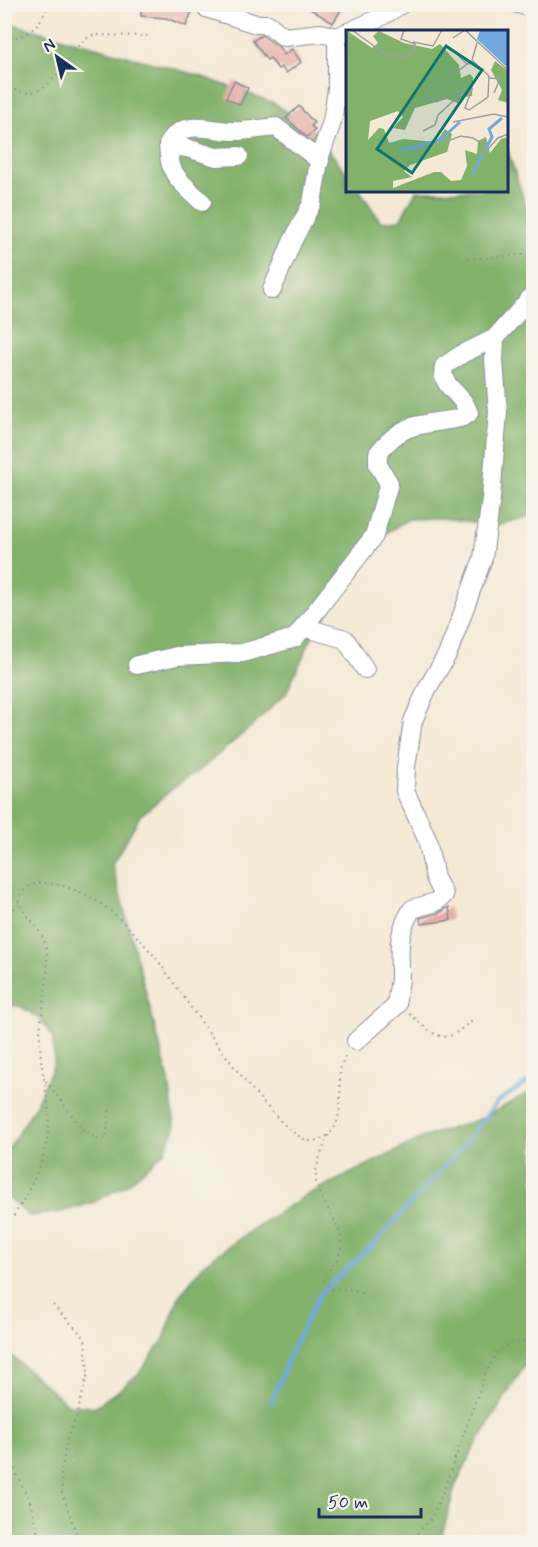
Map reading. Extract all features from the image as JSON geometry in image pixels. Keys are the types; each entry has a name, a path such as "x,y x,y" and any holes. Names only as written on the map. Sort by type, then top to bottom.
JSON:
{"street":[{"path":"364,30 402,4"},
{"path":"518,4 534,8"},
{"path":"206,8 256,24 268,24 284,37 321,33 344,45 332,122 320,161 312,203 292,242 272,290"},
{"path":"202,202 170,168 168,145 178,131 187,128 234,132 276,127 320,161"},
{"path":"168,145 216,157 239,156"},
{"path":"137,665 177,656 242,653 295,639 374,536 389,483 378,465 378,453 390,437 405,429 465,417 469,413 458,395 444,380 442,375 444,366 462,354 495,338 534,294"},
{"path":"356,1041 397,1005 401,927 412,909 436,902 444,895 435,878 427,839 405,790 406,767 413,721 427,689 448,653 483,558 491,498 498,412 494,360 495,338"},
{"path":"303,627 345,639 365,669"}],"path":[{"path":"4,39 23,36 37,25 44,18 48,4"},
{"path":"4,84 26,93 41,88 61,71 86,38 93,35 147,36"},
{"path":"468,259 534,254"},
{"path":"4,1231 34,1180 44,1156 49,1106 40,1036 47,968 46,947 20,904 20,895 34,882 72,889 100,903 155,957 242,1078 286,1127 303,1140 314,1141 328,1135 335,1128 339,1119 340,1068 347,1051 356,1041"},
{"path":"4,916 20,904"},
{"path":"397,1005 429,1030 444,1037 450,1036 473,1022"},
{"path":"44,1078 84,1131 100,1140 106,1138 108,1132 110,1106"},
{"path":"328,1135 317,1169 316,1181 341,1241 336,1263 324,1280 332,1289 358,1290 366,1296"},
{"path":"53,1305 85,1338 88,1373 76,1418 67,1439 61,1471 62,1492 77,1542"},
{"path":"409,1542 431,1519 442,1495 485,1374 498,1351 508,1344 534,1340"},
{"path":"4,1447 30,1502 40,1542"}],"green space":[{"path":"5,22 200,76 274,103 315,133 346,172 346,192 361,192 381,222 400,220 415,192 508,192 508,151 527,210 533,220 534,515 498,525 442,518 408,519 380,537 314,633 286,693 199,771 172,789 140,816 112,864 169,1081 175,1128 164,1152 129,1183 94,1202 62,1212 29,1216 5,1195 4,1156 34,1108 54,1064 53,1037 39,1018 20,1006 4,1005"},
{"path":"533,1090 533,1352 472,1451 455,1487 440,1542 5,1542 5,1350 68,1405 94,1407 139,1373 164,1339 179,1296 204,1264 257,1226 305,1196 422,1138 483,1118"}],"building":[{"path":"171,4 195,4 186,26 166,18 141,16 141,6 169,7"},
{"path":"302,4 331,4 341,10 333,23"},
{"path":"262,35 279,47 284,55 292,49 301,62 286,73 281,67 278,69 270,58 267,60 253,41"},
{"path":"234,81 248,88 240,105 226,98"},
{"path":"299,106 314,123 311,126 315,130 307,137 286,118"},
{"path":"449,907 451,920 421,924 420,918 439,913"}],"waterway":[{"path":"271,1403 292,1349 320,1294 374,1244 466,1142 497,1102 534,1078"}]}
